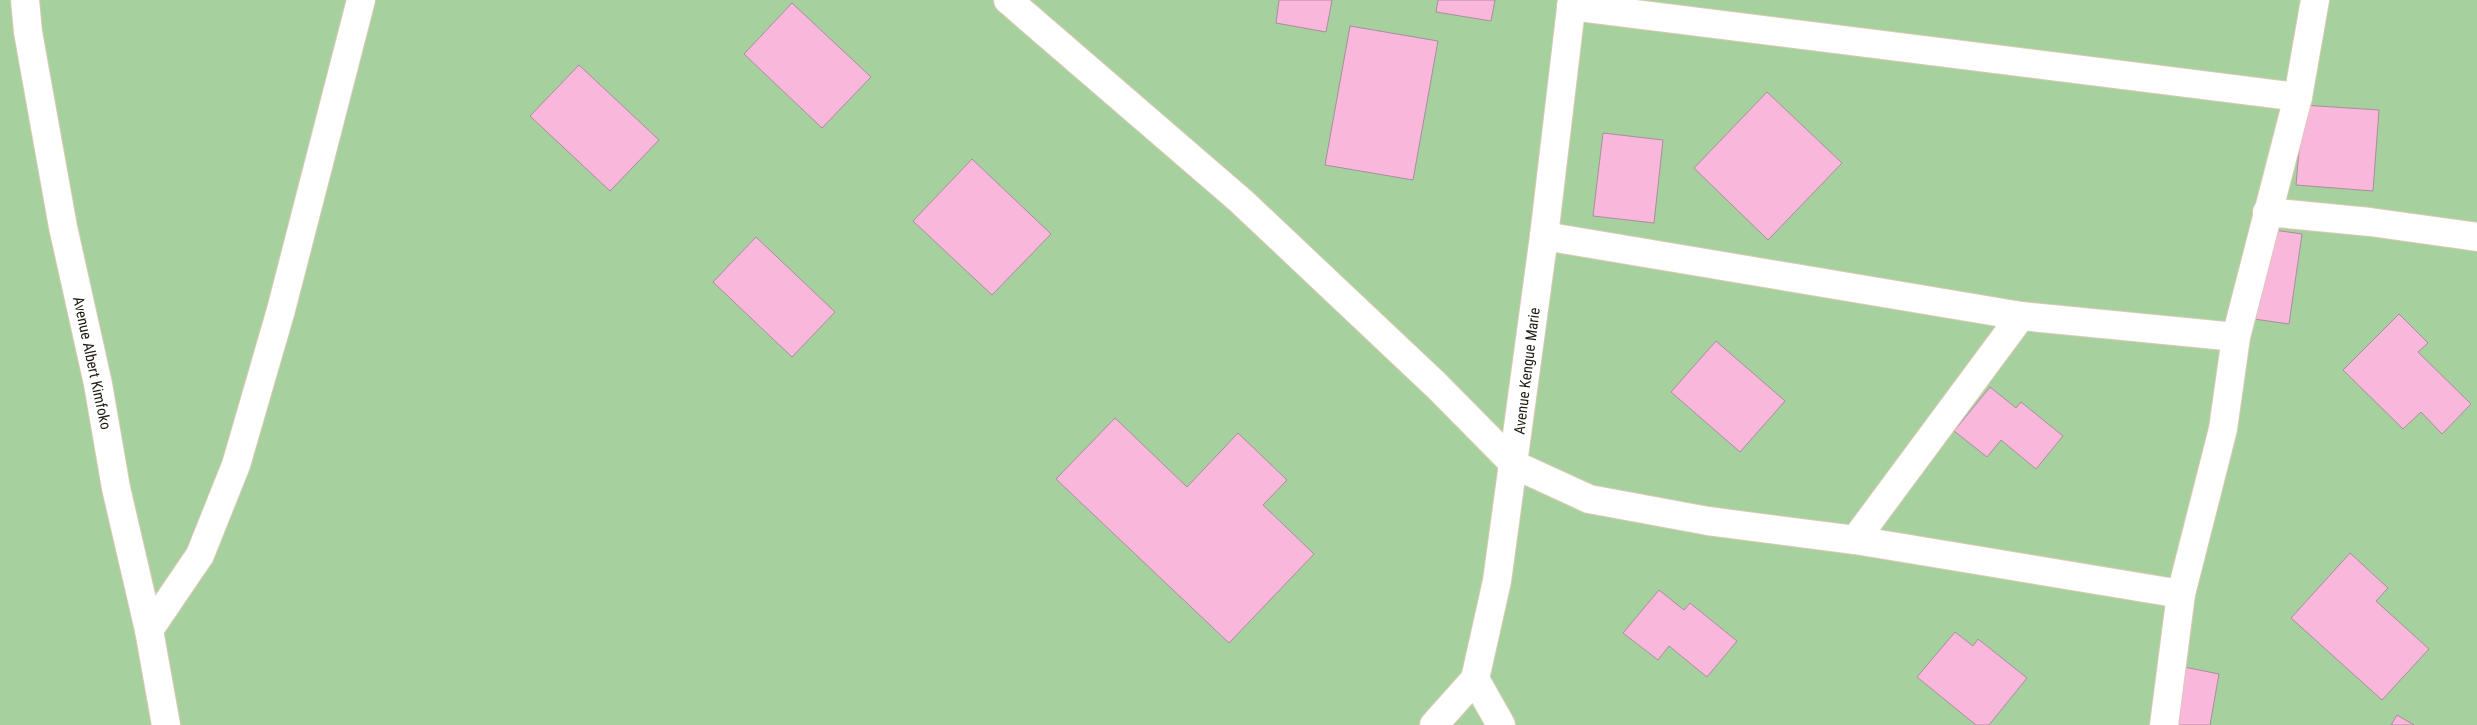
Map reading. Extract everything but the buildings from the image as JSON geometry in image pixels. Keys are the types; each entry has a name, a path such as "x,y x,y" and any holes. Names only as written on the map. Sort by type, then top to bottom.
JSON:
{"street":[{"name":"Avenue Albert Kimfoko","path":"24,0 63,227 98,384 116,488 148,630 166,725"},
{"path":"148,630 200,555 236,465 281,310 361,0"},
{"path":"1008,0 1241,201 1437,386 1515,465 1589,499 1708,521 1855,540 2181,594"},
{"path":"2164,725 2181,594 2222,429 2236,338 2298,97 2316,0"},
{"path":"1571,3 2298,97"},
{"name":"Avenue Kengue Marie","path":"1434,725 1475,679 1497,580 1515,465 1571,3"},
{"path":"2267,212 2370,222 2477,237"},
{"path":"1544,236 2020,316 2236,338"},
{"path":"1855,540 2020,316"},
{"path":"1475,679 1500,725"}],"green space":[{"path":"0,0 2477,0 2477,725 0,725"}]}
